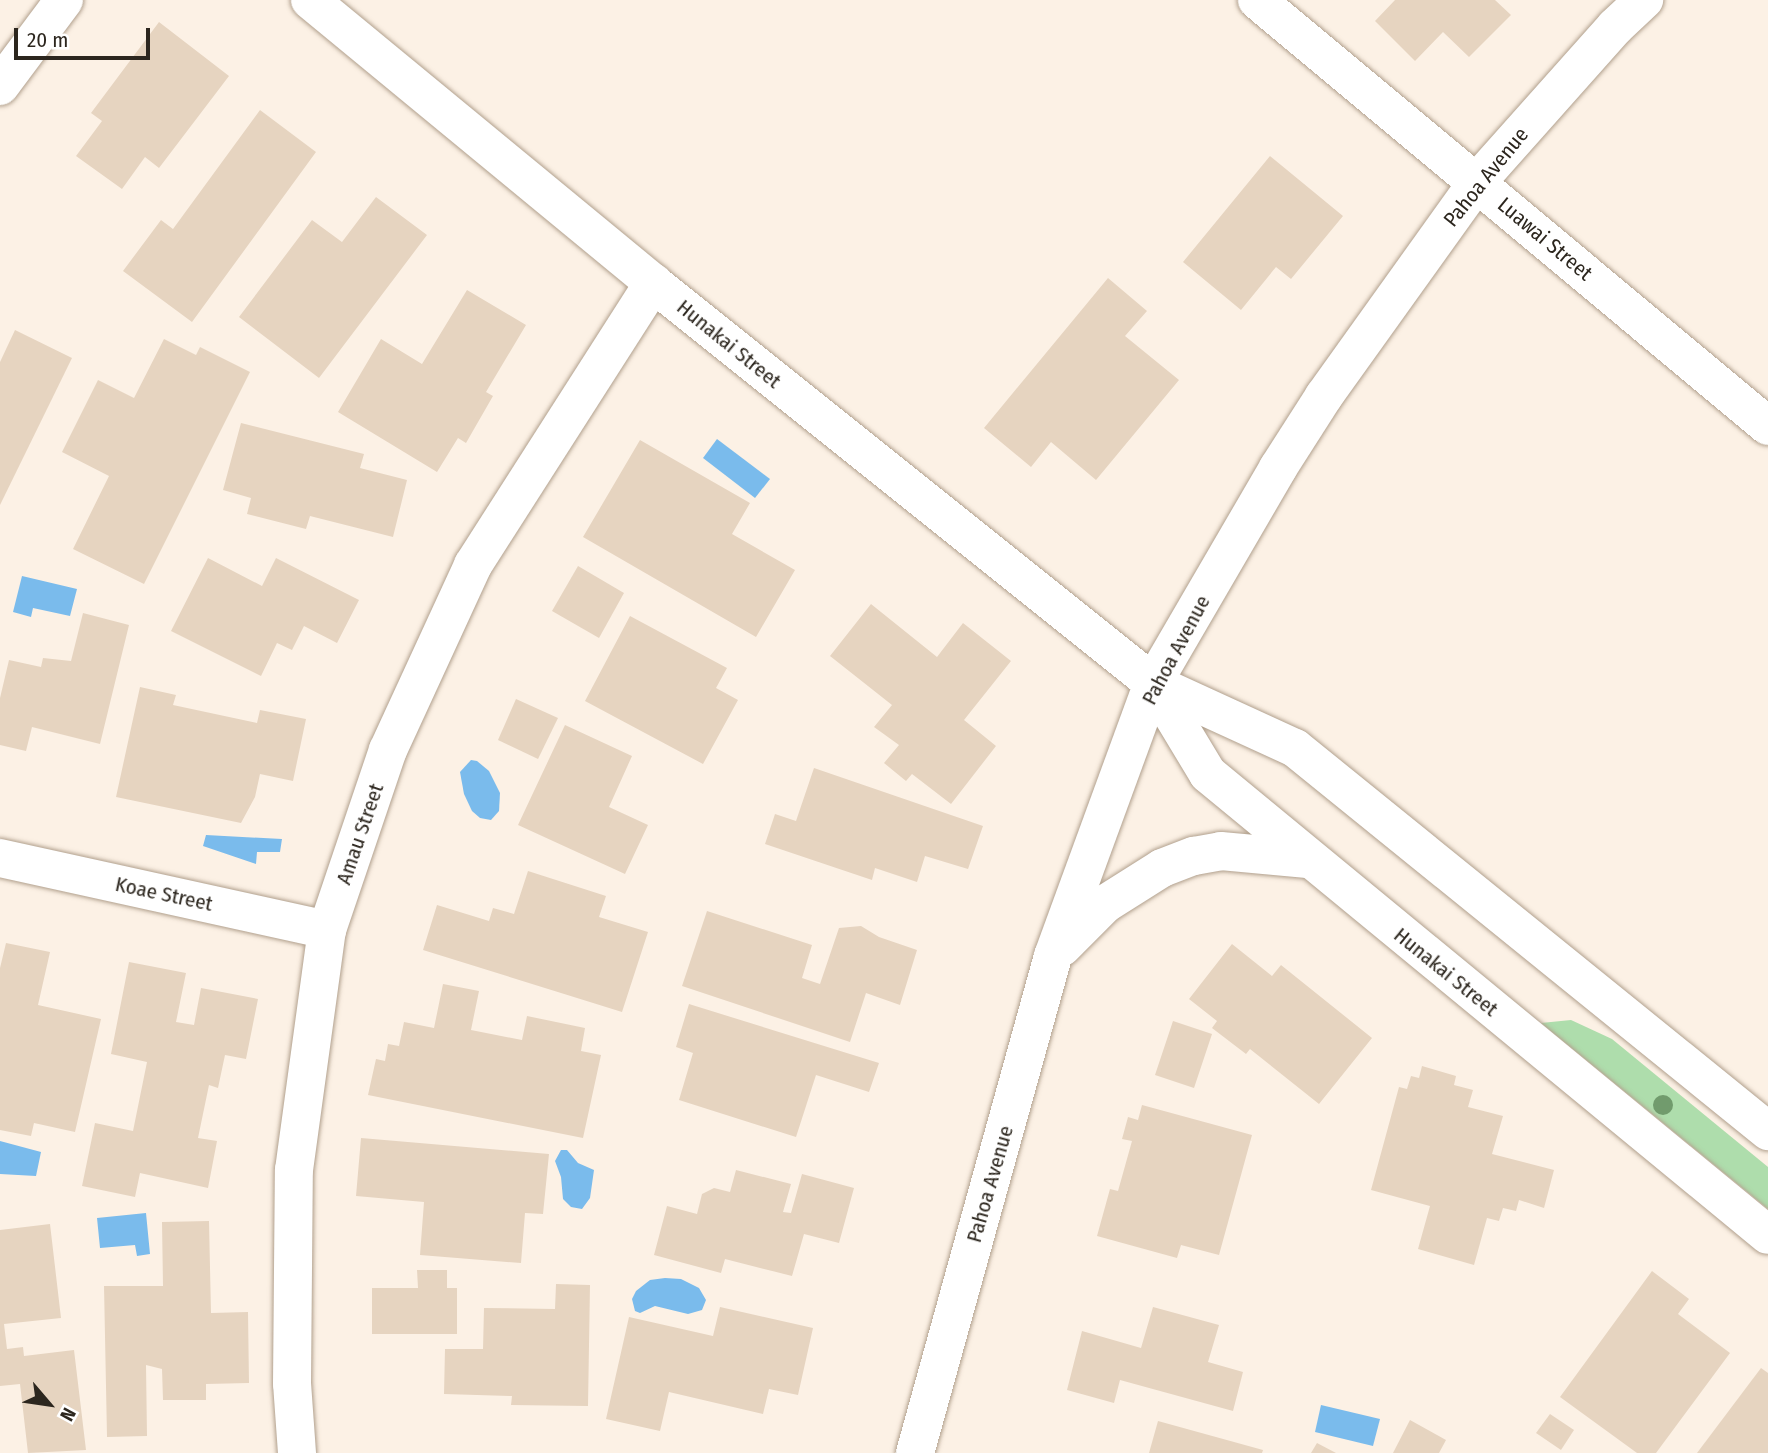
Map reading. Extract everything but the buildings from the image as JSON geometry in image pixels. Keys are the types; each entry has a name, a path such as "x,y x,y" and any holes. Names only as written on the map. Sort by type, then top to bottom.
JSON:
{"street":[{"path":"0,86 64,0"},
{"name":"Hunakai Street","path":"310,0 653,283 1153,683 1295,748 1768,1131"},
{"name":"Luawai Street","path":"1257,0 1768,426"},
{"name":"Pahoa Avenue","path":"915,1453 1053,956 1153,683 1278,468 1324,396 1477,182 1615,27 1644,0"},
{"name":"Amau Street","path":"298,1453 292,1384 294,1170 327,930 388,750 473,565 653,283"},
{"name":"Hunakai Street","path":"1153,683 1208,774 1768,1235"},
{"path":"1053,956 1105,904 1162,868 1194,856 1221,851 1308,859"},
{"name":"Koae Street","path":"0,858 327,930"}],"green space":[{"path":"1571,1020 1612,1039 1768,1167 1768,1209 1541,1023"}],"water":[{"path":"717,439 770,479 755,498 703,458"},
{"path":"22,576 77,589 70,616 33,608 31,617 13,612"},
{"path":"471,760 477,761 489,771 500,793 499,811 491,820 480,818 472,811 464,794 460,772"},
{"path":"206,835 282,839 280,852 257,852 256,864 203,846"},
{"path":"0,1141 41,1152 36,1176 0,1174"},
{"path":"561,1150 567,1150 578,1163 594,1170 590,1198 582,1209 571,1207 563,1199 561,1177 555,1161"},
{"path":"146,1213 150,1254 137,1256 135,1245 100,1248 97,1218"},
{"path":"681,1279 699,1288 706,1300 702,1310 688,1314 655,1306 640,1313 635,1311 632,1299 636,1291 650,1280"},
{"path":"1321,1405 1380,1419 1373,1446 1315,1432"}]}
